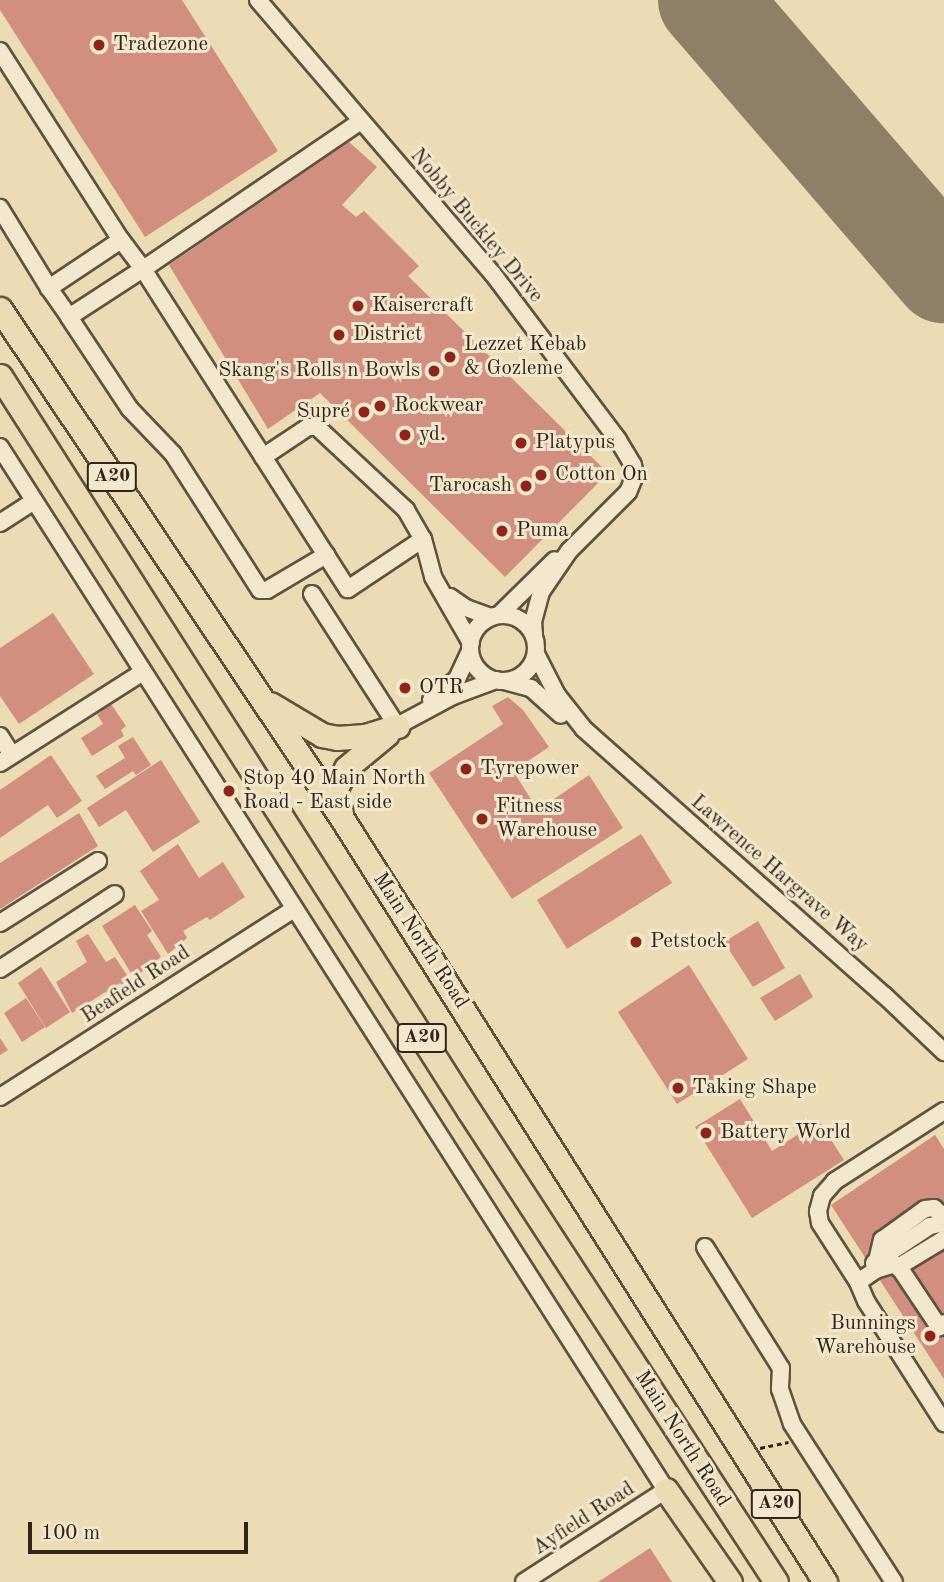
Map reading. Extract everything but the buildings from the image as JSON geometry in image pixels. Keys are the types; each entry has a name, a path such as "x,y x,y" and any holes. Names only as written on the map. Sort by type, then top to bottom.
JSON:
{"highway":[{"name":"Main North Road","path":"0,309 343,820 825,1582"},
{"name":"Main North Road","path":"0,376 477,1122 776,1582"},
{"path":"262,699 291,718 330,736 365,736 401,724"},
{"path":"343,820 334,792 345,768 401,724"},
{"path":"666,1490 730,1582"}],"street":[{"name":"Nobby Buckley Drive","path":"258,0 493,274 618,440 633,465 635,475 628,492 569,551 541,592 533,621 534,636"},
{"path":"0,51 348,589 423,539"},
{"path":"69,317 143,270 361,121"},
{"path":"0,208 49,288 130,409 173,454 260,590 267,590 326,555"},
{"path":"49,288 121,240"},
{"path":"263,457 308,427 317,427 406,510 423,539 428,564 439,589 457,614 476,667 500,681"},
{"name":"Main North Road","path":"0,447 666,1490"},
{"path":"0,523 34,501"},
{"name":"Nobby Buckley Drive","path":"495,616 549,564 569,551"},
{"path":"401,724 453,696 528,670 536,654 534,636 524,622 466,608 439,589"},
{"path":"312,594 401,724"},
{"path":"401,724 457,679 478,627 495,616"},
{"name":"Lawrence Hargrave Way","path":"536,654 557,695 584,729 884,995 944,1052"},
{"path":"0,736 6,759 143,672"},
{"name":"Lawrence Hargrave Way","path":"500,681 531,688 562,716 584,729"},
{"path":"0,923 98,861"},
{"path":"0,969 115,894"},
{"name":"Beafield Road","path":"0,1097 295,909"},
{"path":"944,1111 835,1181 822,1196 818,1212 820,1223 856,1279 866,1301 944,1423"},
{"path":"877,1261 882,1240 925,1209 934,1208 944,1217"},
{"path":"856,1279 877,1261 930,1226 944,1223"},
{"path":"898,1267 944,1239"},
{"path":"705,1247 781,1368 780,1389 785,1409 799,1434 894,1582"},
{"path":"856,1279 890,1263 898,1267 939,1326 944,1323"},
{"name":"Ayfield Road","path":"524,1582 666,1490"}],"path":[{"path":"757,1449 779,1446 799,1434"}],"runway":[{"path":"708,0 944,273"}],"place":[{"name":"Tradezone","path":"99,45"},
{"name":"Kaisercraft","path":"358,306"},
{"name":"District","path":"339,335"},
{"name":"Lezzet Kebab & Gozleme","path":"450,357"},
{"name":"Skang's Rolls n Bowls","path":"434,371"},
{"name":"Rockwear","path":"380,406"},
{"name":"Supré","path":"364,412"},
{"name":"yd.","path":"405,435"},
{"name":"Platypus","path":"521,443"},
{"name":"Cotton On","path":"541,475"},
{"name":"Tarocash","path":"526,486"},
{"name":"Puma","path":"502,531"},
{"name":"OTR","path":"405,688"},
{"name":"Tyrepower","path":"466,769"},
{"name":"Stop 40 Main North Road - East side","path":"229,791"},
{"name":"Fitness Warehouse","path":"482,819"},
{"name":"Petstock","path":"636,942"},
{"name":"Taking Shape","path":"678,1088"},
{"name":"Battery World","path":"706,1133"},
{"name":"Bunnings Warehouse","path":"930,1336"}]}
